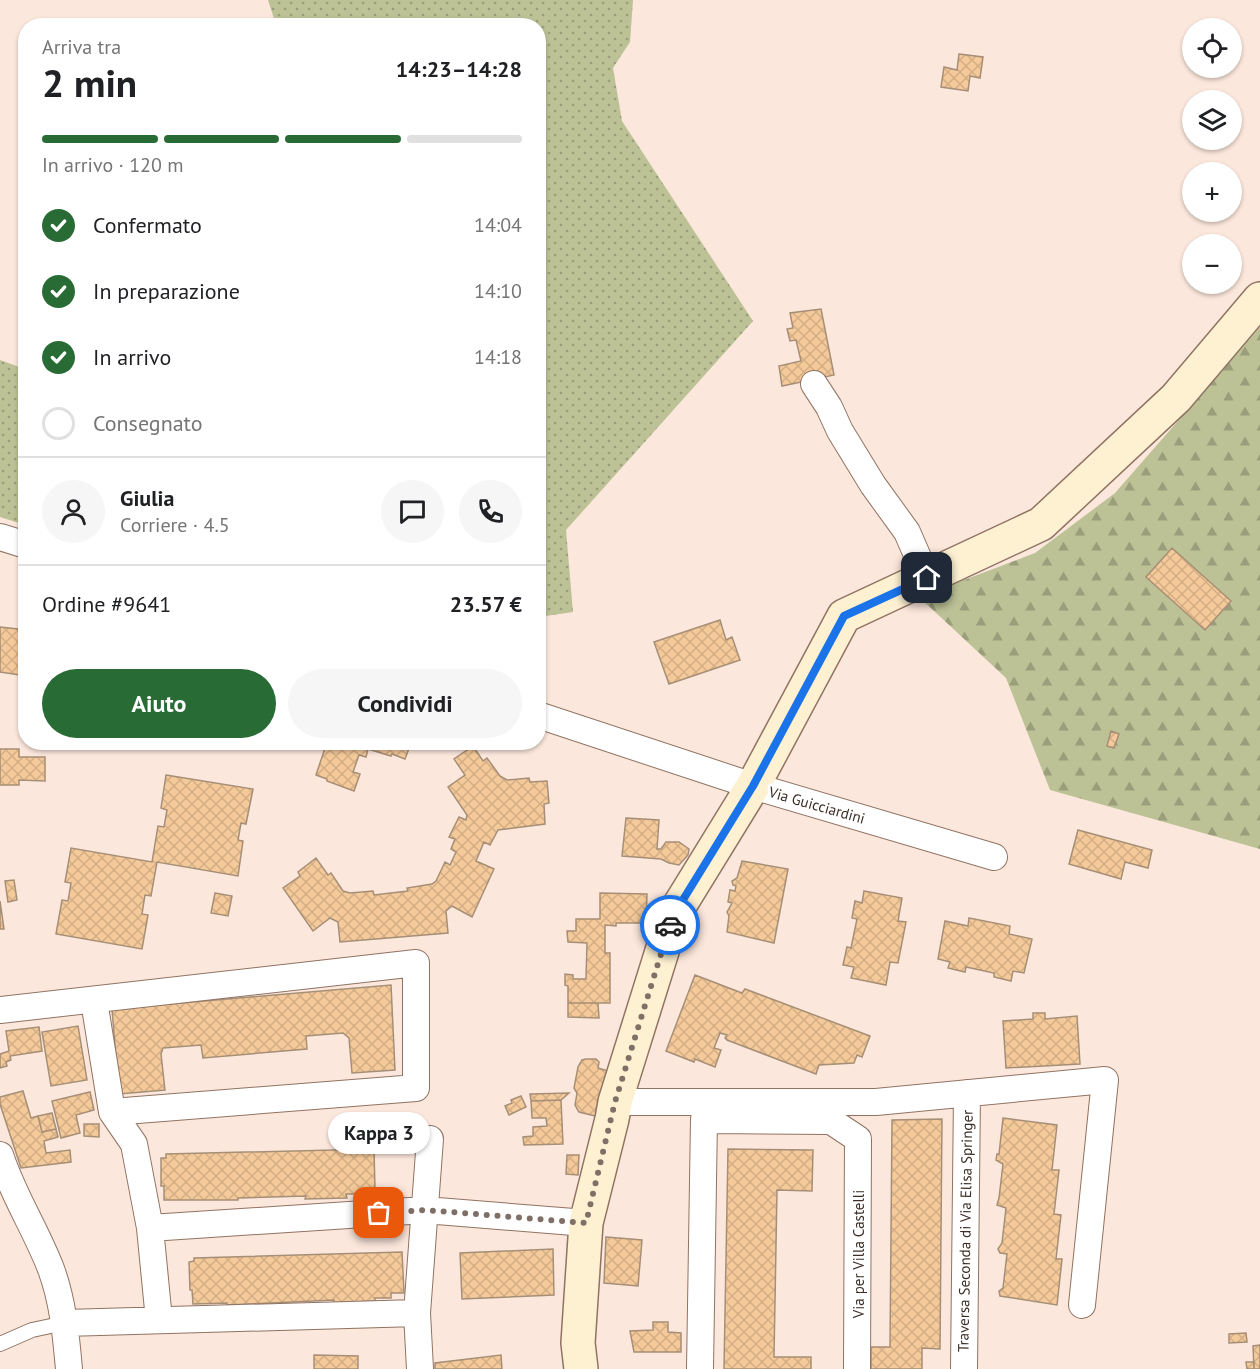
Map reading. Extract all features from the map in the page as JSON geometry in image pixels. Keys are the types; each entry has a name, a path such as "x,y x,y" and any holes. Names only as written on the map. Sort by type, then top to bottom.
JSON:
{"main road":[{"path":"581,1369 578,1343 586,1223 614,1110 673,916 753,786 844,616 1041,524 1176,398 1260,299"}],"street":[{"path":"814,384 830,407 840,431 873,485 907,532 927,578"},
{"path":"0,537 18,543"},
{"name":"Via Guicciardini","path":"546,718 753,786 994,857"},
{"path":"0,1010 416,963 416,1088 112,1112"},
{"path":"94,1001 112,1112 134,1144 150,1228 159,1320"},
{"path":"614,1110 876,1102 1105,1080 1082,1305"},
{"name":"Traversa Seconda di Via Elisa Springer","path":"964,1369 967,1093"},
{"path":"614,1110 704,1119 700,1369"},
{"name":"Via per Villa Castelli","path":"704,1119 831,1120 858,1139 857,1369"},
{"path":"420,1369 417,1313 430,1139"},
{"path":"0,1155 8,1178 51,1270 65,1323 69,1369"},
{"path":"150,1228 425,1210 586,1223"},
{"path":"65,1323 417,1313"}],"lane":[{"path":"0,1344 32,1330 65,1323"}],"green space":[{"path":"268,0 633,0 630,42 613,68 622,121 753,321 566,530 573,612 546,616 546,18 274,18"},
{"path":"1260,327 1260,849 1050,790 1006,678 919,597 1035,553 1115,493"},
{"path":"0,360 18,366 18,523 0,517"}],"building":[{"path":"959,54 983,57 980,78 970,76 968,91 941,87 944,67 957,70"},
{"path":"821,309 834,375 782,386 779,366 801,361 796,340 790,341 787,329 793,328 790,313"},
{"path":"1172,548 1231,601 1205,630 1146,577"},
{"path":"720,620 726,640 732,637 740,660 669,684 654,642"},
{"path":"0,627 18,629 18,675 0,672"},
{"path":"1111,731 1119,734 1114,748 1107,746"},
{"path":"0,749 18,749 19,757 45,757 45,781 19,780 19,785 0,785"},
{"path":"324,750 368,750 366,757 359,755 353,772 360,774 354,791 316,775"},
{"path":"371,750 408,750 405,759 392,754 391,756"},
{"path":"467,750 476,750 483,761 487,758 500,776 507,780 529,778 530,782 547,781 549,803 544,804 545,824 498,830 490,845 484,842 476,861 494,869 472,917 452,906 446,911 448,933 340,942 338,922 330,918 313,931 283,888 300,876 298,872 316,858 328,875 331,873 343,891 350,893 373,891 374,895 408,891 407,888 432,884 436,881 445,862 450,865 456,852 451,849 455,839 449,837 459,817 466,820 467,815 448,787 465,775 454,759"},
{"path":"166,775 253,789 246,824 241,823 238,840 243,841 238,876 157,862 151,896 145,895 142,914 148,915 142,949 56,934 62,900 68,901 71,883 65,882 71,848 152,862 158,826 164,827 167,810 161,808"},
{"path":"626,818 659,820 657,849 661,849 666,842 679,842 689,849 688,855 679,865 661,859 622,856"},
{"path":"1078,830 1152,850 1148,868 1125,862 1121,879 1069,864"},
{"path":"742,861 788,869 774,943 727,932 729,916 727,912 732,903 728,902 730,890 735,891 736,886 732,881 737,878"},
{"path":"14,880 17,900 8,902 5,881"},
{"path":"864,891 902,898 898,921 906,922 898,963 890,962 886,985 851,978 854,967 843,965 847,947 851,948 857,919 852,918 855,901 862,903"},
{"path":"215,893 232,896 228,916 211,913"},
{"path":"600,893 647,894 646,923 605,925 605,953 610,953 610,1003 568,1003 565,974 573,975 573,979 586,979 587,943 568,942 567,931 576,931 576,919 600,919"},
{"path":"0,901 4,929 0,929"},
{"path":"969,918 1010,926 1009,934 1032,939 1024,973 1013,971 1011,981 994,977 994,973 966,967 965,972 948,968 950,962 938,959 945,921 968,926"},
{"path":"695,975 742,993 745,989 870,1036 862,1057 857,1055 854,1063 819,1065 816,1074 727,1040 725,1038 727,1035 720,1033 714,1048 721,1050 715,1067 666,1051"},
{"path":"391,985 395,1070 352,1073 349,1038 343,1033 306,1036 307,1049 203,1058 201,1045 163,1048 161,1054 165,1090 119,1094 112,1009"},
{"path":"568,1003 598,1003 599,1018 568,1017"},
{"path":"1033,1013 1045,1013 1045,1019 1077,1016 1080,1064 1006,1068 1003,1021 1033,1019"},
{"path":"78,1026 87,1080 51,1086 42,1032"},
{"path":"39,1027 42,1051 10,1056 11,1060 6,1062 7,1066 0,1068 0,1054 9,1051 6,1031"},
{"path":"596,1059 599,1062 598,1068 608,1071 598,1114 595,1116 579,1112 575,1105 577,1093 574,1088 578,1067 582,1060"},
{"path":"23,1091 31,1118 38,1116 42,1132 56,1129 58,1137 44,1141 46,1153 70,1150 71,1162 21,1168 0,1104 0,1097"},
{"path":"90,1092 94,1110 76,1115 80,1133 61,1138 52,1101"},
{"path":"569,1093 561,1100 531,1101 530,1094"},
{"path":"521,1096 526,1107 509,1115 505,1106 512,1103 511,1100"},
{"path":"561,1100 563,1144 524,1145 523,1137 533,1136 533,1127 547,1126 546,1118 532,1118 531,1101"},
{"path":"52,1113 56,1129 42,1132 38,1116"},
{"path":"1003,1118 1057,1125 1052,1170 1059,1170 1054,1214 1061,1215 1056,1259 1062,1259 1057,1305 1000,1296 999,1291 1003,1288 1007,1254 1000,1253 998,1249 1002,1243 1006,1208 997,1205 1003,1164 996,1160 999,1154"},
{"path":"942,1119 940,1349 922,1348 922,1369 871,1369 871,1347 890,1347 892,1120"},
{"path":"84,1124 99,1124 99,1137 84,1136"},
{"path":"374,1149 375,1189 362,1189 362,1194 346,1194 347,1198 305,1199 306,1196 238,1198 238,1200 164,1200 164,1186 161,1186 161,1158 166,1158 166,1154"},
{"path":"728,1149 813,1150 812,1191 777,1190 774,1357 811,1357 811,1369 724,1369"},
{"path":"567,1155 579,1155 578,1175 566,1174"},
{"path":"606,1237 642,1240 638,1286 604,1283"},
{"path":"553,1249 554,1295 462,1299 460,1253"},
{"path":"402,1252 404,1293 391,1293 391,1298 375,1298 375,1301 193,1304 192,1290 190,1290 189,1262 194,1261 194,1258"},
{"path":"653,1322 668,1322 668,1332 681,1333 681,1352 634,1352 630,1331 653,1330"},
{"path":"1246,1333 1247,1342 1229,1343 1229,1334"},
{"path":"1260,1345 1260,1369 1254,1369 1253,1346"},
{"path":"314,1355 358,1356 358,1369 314,1369"},
{"path":"501,1355 502,1369 435,1369 435,1363"},
{"path":"1246,1362 1254,1362 1254,1369 1247,1369"}],"way so far":[{"path":"379,1213 425,1210 586,1223 615,1102 670,925"}],"place":[{"name":"Kappa 3","path":"379,1213"}],"route":[{"path":"670,925 673,916 753,786 844,616 927,578"}]}
